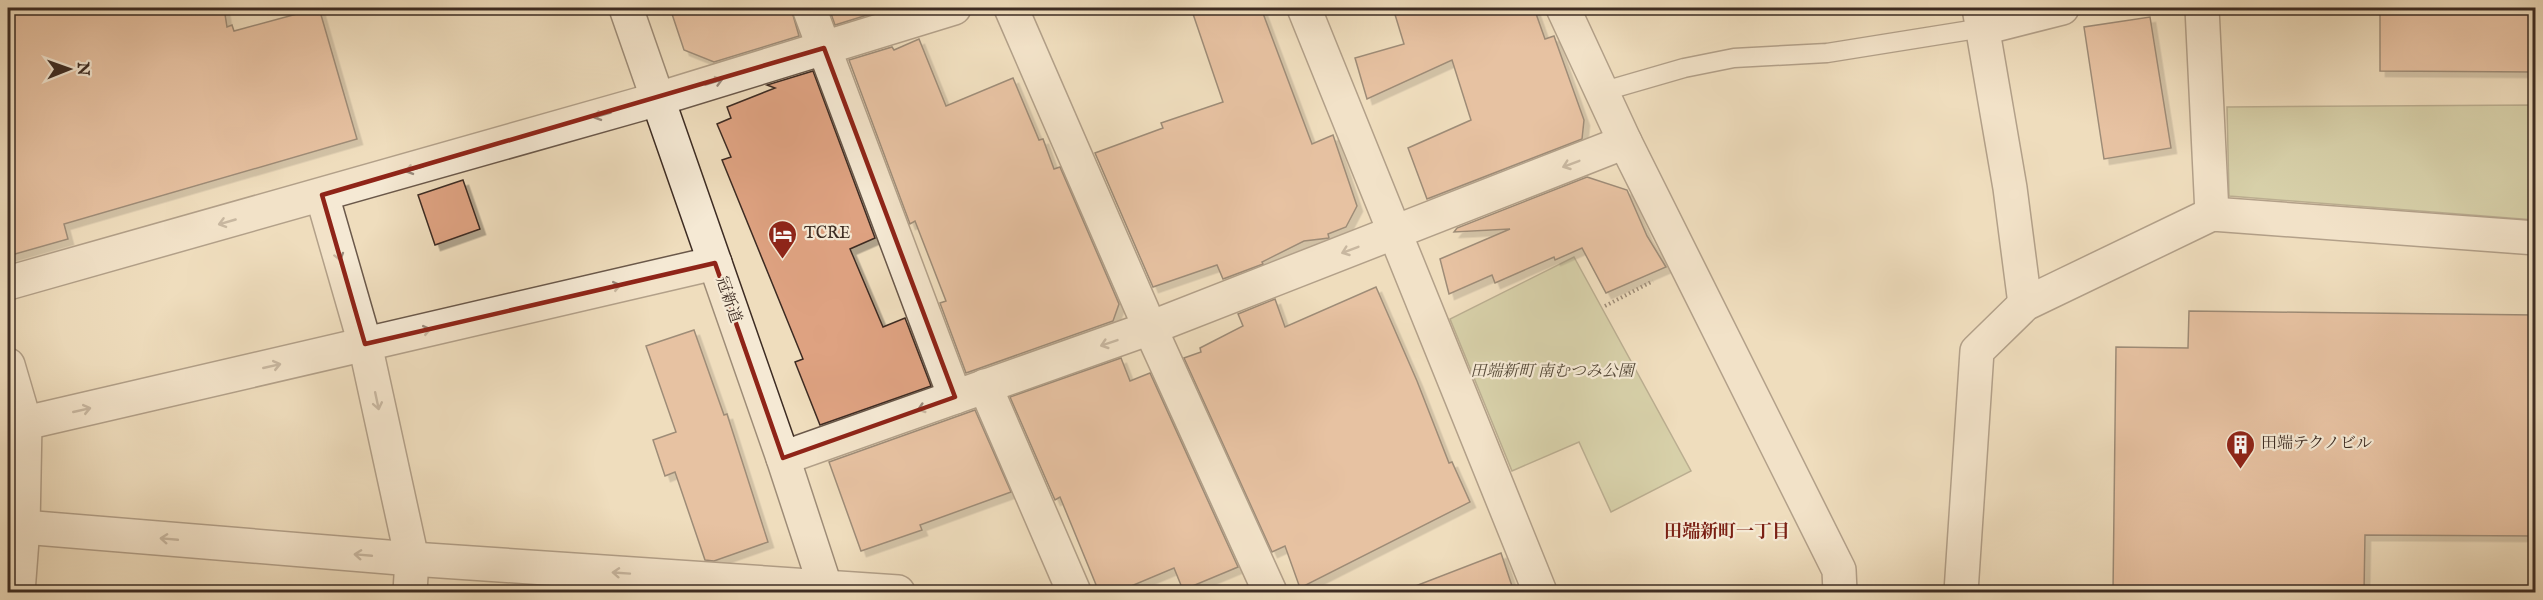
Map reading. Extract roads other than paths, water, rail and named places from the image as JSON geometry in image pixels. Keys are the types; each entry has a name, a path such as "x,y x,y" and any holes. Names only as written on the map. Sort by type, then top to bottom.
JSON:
{"street":[{"name":"冠新道","path":"626,8 783,458 826,590"},
{"path":"809,8 970,392 1074,592"},
{"path":"21,279 658,99 954,8"},
{"path":"1011,8 1150,328 1270,592"},
{"path":"1304,8 1540,592"},
{"path":"1563,8 1625,142 1839,570 1840,592"},
{"path":"2025,304 2010,188 1981,18 2062,8"},
{"path":"2202,8 2212,214"},
{"path":"783,458 1150,328 1625,142"},
{"path":"322,195 365,344 412,559 410,592"},
{"path":"1961,592 1977,351 2025,304 2212,214 2535,238"},
{"path":"16,425 715,263"},
{"path":"8,365 16,425 22,527 18,592"},
{"path":"22,527 826,590 897,592"}],"lane":[{"path":"1601,92 1684,68 1734,58 1827,53 1981,18"}],"place":[{"name":"TCRE","path":"783,260"},
{"name":"田端テクノビル","path":"2240,470"}],"district":[{"name":"田端新町一丁目","path":"1727,532"}],"park label":[{"name":"田端新町 南むつみ公園","path":"1552,372"}]}
